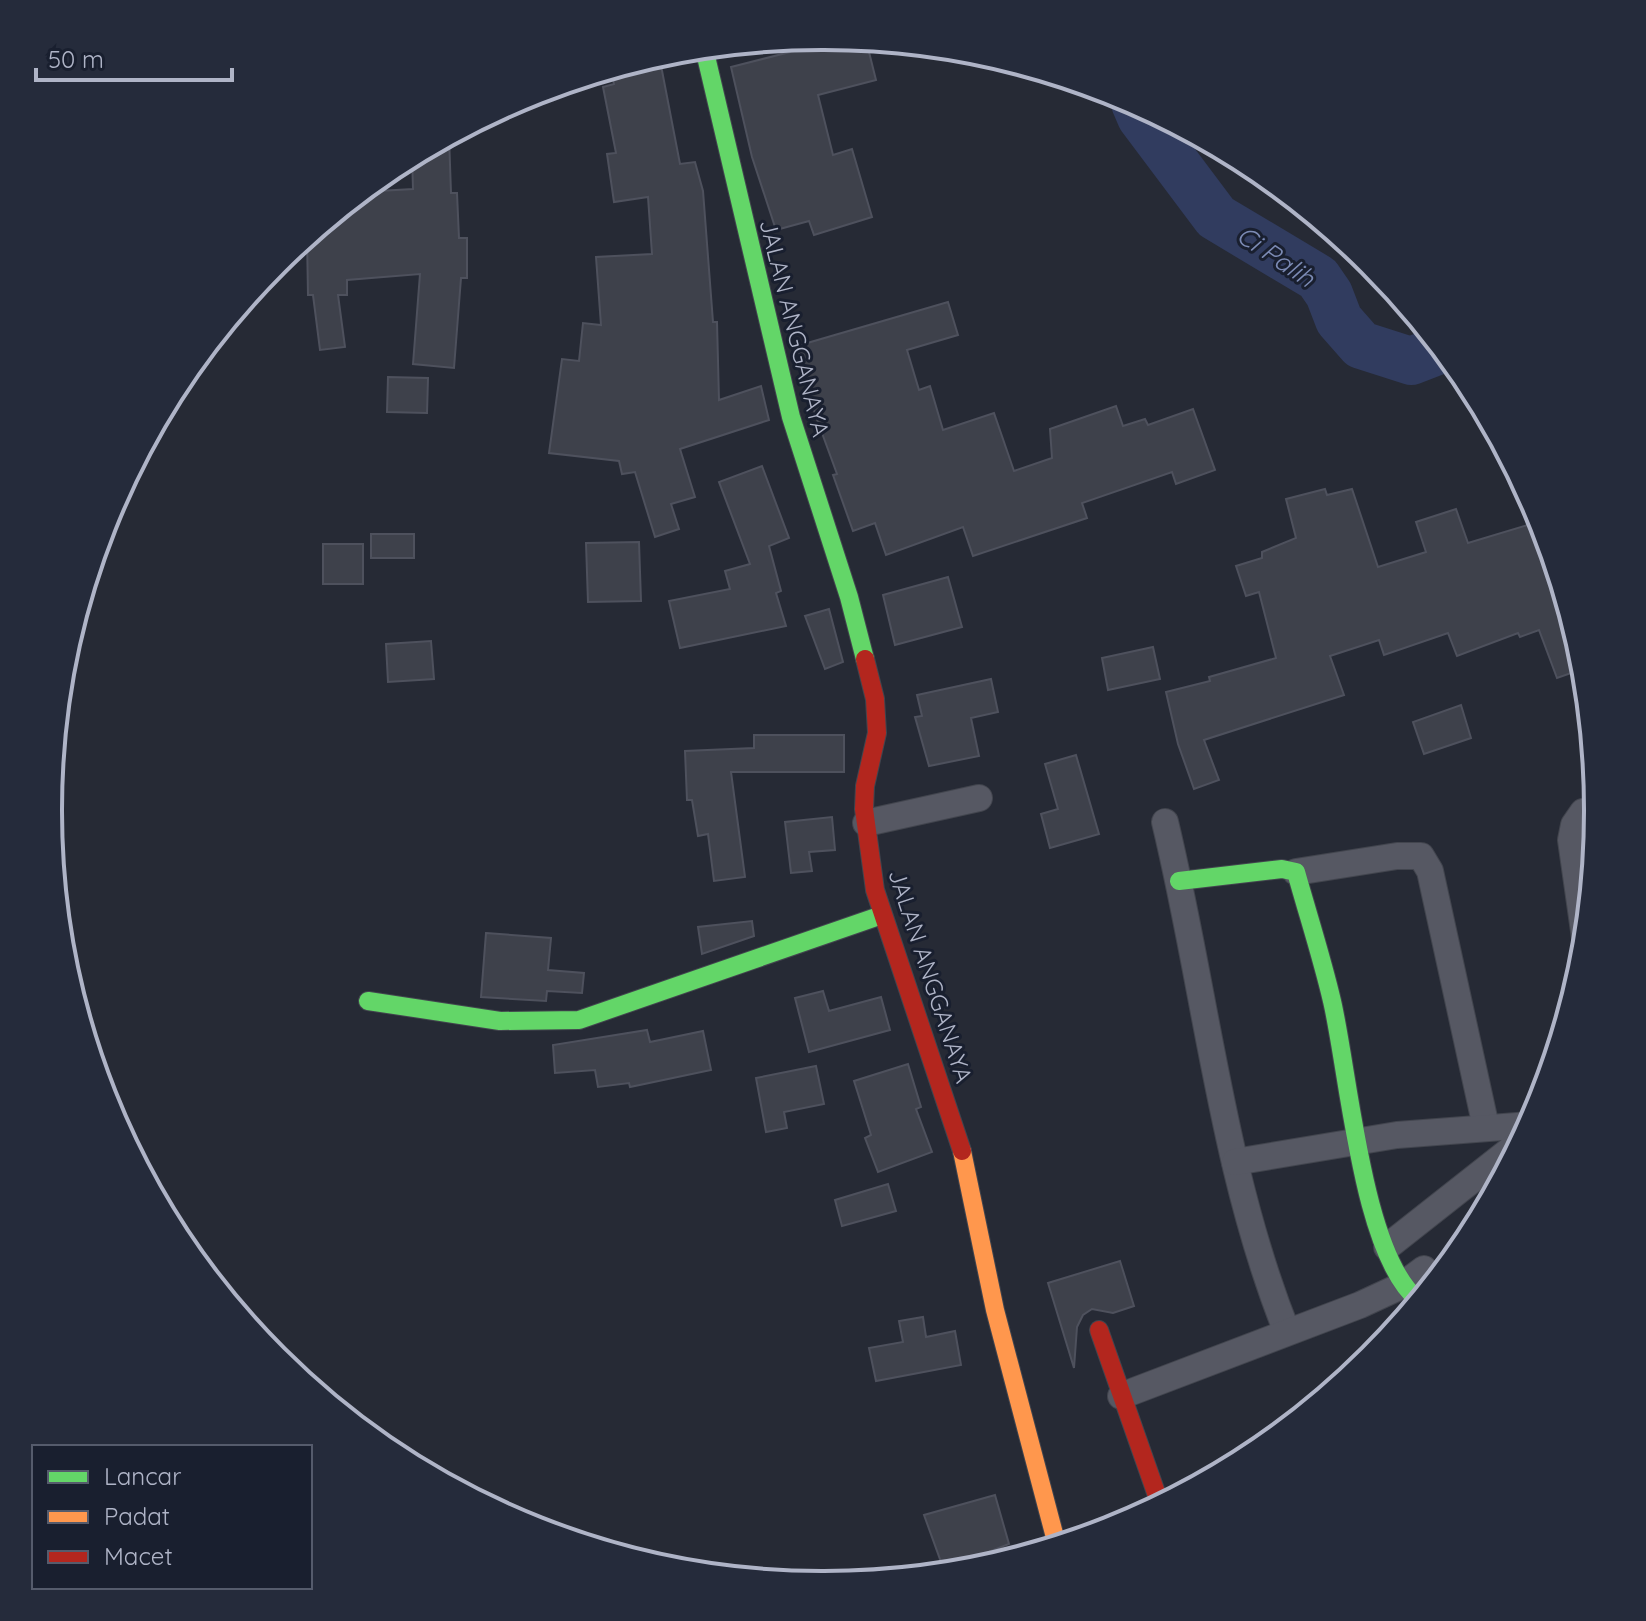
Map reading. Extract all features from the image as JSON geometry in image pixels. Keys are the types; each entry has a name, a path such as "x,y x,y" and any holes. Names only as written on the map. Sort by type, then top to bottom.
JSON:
{"street":[{"name":"JALAN ANGGANAYA","path":"707,60 791,417 849,597 875,699 877,733 865,786 866,823 867,849 882,915 961,1148 995,1310 1054,1535"},
{"path":"866,823 979,798"},
{"path":"1579,894 1571,840 1574,825 1584,812"},
{"path":"1165,822 1235,1162 1268,1282 1287,1332"},
{"path":"1179,881 1282,869 1296,872 1397,856 1421,856 1430,871 1448,943 1486,1127"},
{"path":"1121,1396 1287,1332 1409,1293 1368,1198 1332,1001 1296,872"},
{"path":"368,1001 515,1022 553,1024 579,1020 882,915"},
{"path":"1235,1162 1360,1141 1515,1126"},
{"path":"1389,1250 1498,1160"},
{"path":"1389,1250 1427,1272"},
{"path":"1099,1330 1156,1494"}],"building":[{"path":"793,51 869,52 876,80 818,95 833,155 852,149 872,217 814,235 809,221 776,230 752,157 731,67"},
{"path":"662,68 680,164 695,162 703,191 713,322 717,322 719,400 761,386 769,420 680,449 695,497 671,504 679,529 655,537 635,472 622,474 619,461 549,453 562,359 579,361 583,323 601,325 596,257 652,254 648,197 614,202 607,154 616,153 603,87 614,84 613,80"},
{"path":"449,148 451,193 457,193 459,238 467,238 467,278 461,278 454,368 413,364 420,274 347,280 347,295 338,295 345,347 320,350 313,295 308,295 307,253 382,191 413,189 412,170"},
{"path":"948,302 958,335 907,350 919,390 930,386 943,430 994,413 1014,471 1052,458 1050,429 1116,406 1123,426 1145,419 1148,425 1193,409 1215,470 1176,484 1172,472 1082,503 1087,518 973,556 963,527 886,555 875,523 853,531 833,475 837,474 815,414 797,346"},
{"path":"388,377 428,378 427,413 387,412"},
{"path":"762,466 789,538 769,546 781,591 776,593 786,626 680,648 669,601 730,589 725,571 750,564 719,482"},
{"path":"1325,489 1327,495 1352,489 1378,567 1426,552 1416,522 1456,509 1468,543 1528,525 1558,614 1571,673 1557,678 1539,630 1520,637 1518,633 1457,656 1448,633 1384,655 1379,640 1330,656 1344,695 1204,740 1219,780 1194,789 1178,744 1166,692 1210,681 1209,677 1276,658 1259,592 1246,596 1236,566 1262,558 1262,552 1296,538 1286,499"},
{"path":"371,534 414,534 414,558 371,558"},
{"path":"639,542 641,601 588,602 586,543"},
{"path":"323,544 363,544 363,584 323,584"},
{"path":"948,577 962,627 895,645 883,595"},
{"path":"829,609 843,662 825,669 805,616"},
{"path":"431,641 434,679 388,682 386,644"},
{"path":"1153,647 1160,679 1108,690 1102,658"},
{"path":"991,679 998,712 971,718 979,756 929,766 915,717 922,716 917,695"},
{"path":"1461,705 1471,738 1424,754 1413,722"},
{"path":"754,735 844,735 844,772 731,772 745,877 714,881 708,834 698,836 692,800 687,800 685,751 754,748"},
{"path":"1076,755 1099,834 1050,848 1041,814 1058,809 1045,764"},
{"path":"832,817 835,850 809,852 812,871 791,873 785,822"},
{"path":"752,921 754,936 702,954 698,927"},
{"path":"486,933 551,938 548,970 584,973 582,993 547,991 546,1001 481,997"},
{"path":"823,991 829,1011 881,997 890,1030 809,1052 795,998"},
{"path":"647,1030 650,1042 703,1031 711,1070 630,1087 629,1083 598,1087 595,1070 555,1073 553,1045"},
{"path":"908,1064 921,1107 916,1109 932,1152 878,1172 865,1138 871,1135 854,1081"},
{"path":"816,1066 824,1104 784,1112 787,1128 766,1132 756,1078"},
{"path":"888,1184 896,1211 842,1226 835,1200"},
{"path":"1120,1261 1134,1306 1113,1313 1092,1309 1083,1315 1077,1327 1074,1368 1048,1283"},
{"path":"923,1317 926,1337 955,1331 961,1365 876,1381 869,1348 903,1342 899,1321"},
{"path":"995,1495 1009,1544 988,1552 941,1561 924,1515"}],"waterway":[{"name":"Ci Palih","path":"1144,122 1216,217 1318,278 1329,294 1339,320 1361,345 1411,361 1430,354"}],"traffic: fast":[{"path":"707,60 791,417 849,597 865,659"},
{"path":"1179,881 1282,869 1296,872 1332,1001 1360,1161 1371,1204 1383,1244 1399,1277 1411,1292"},
{"path":"368,1001 500,1021 579,1020 882,915"}],"traffic: slow":[{"path":"962,1151 995,1310 1054,1535"}],"traffic: jam":[{"path":"865,659 875,699 877,733 865,786 864,809 875,890 962,1151"},
{"path":"1099,1330 1157,1494"}]}
